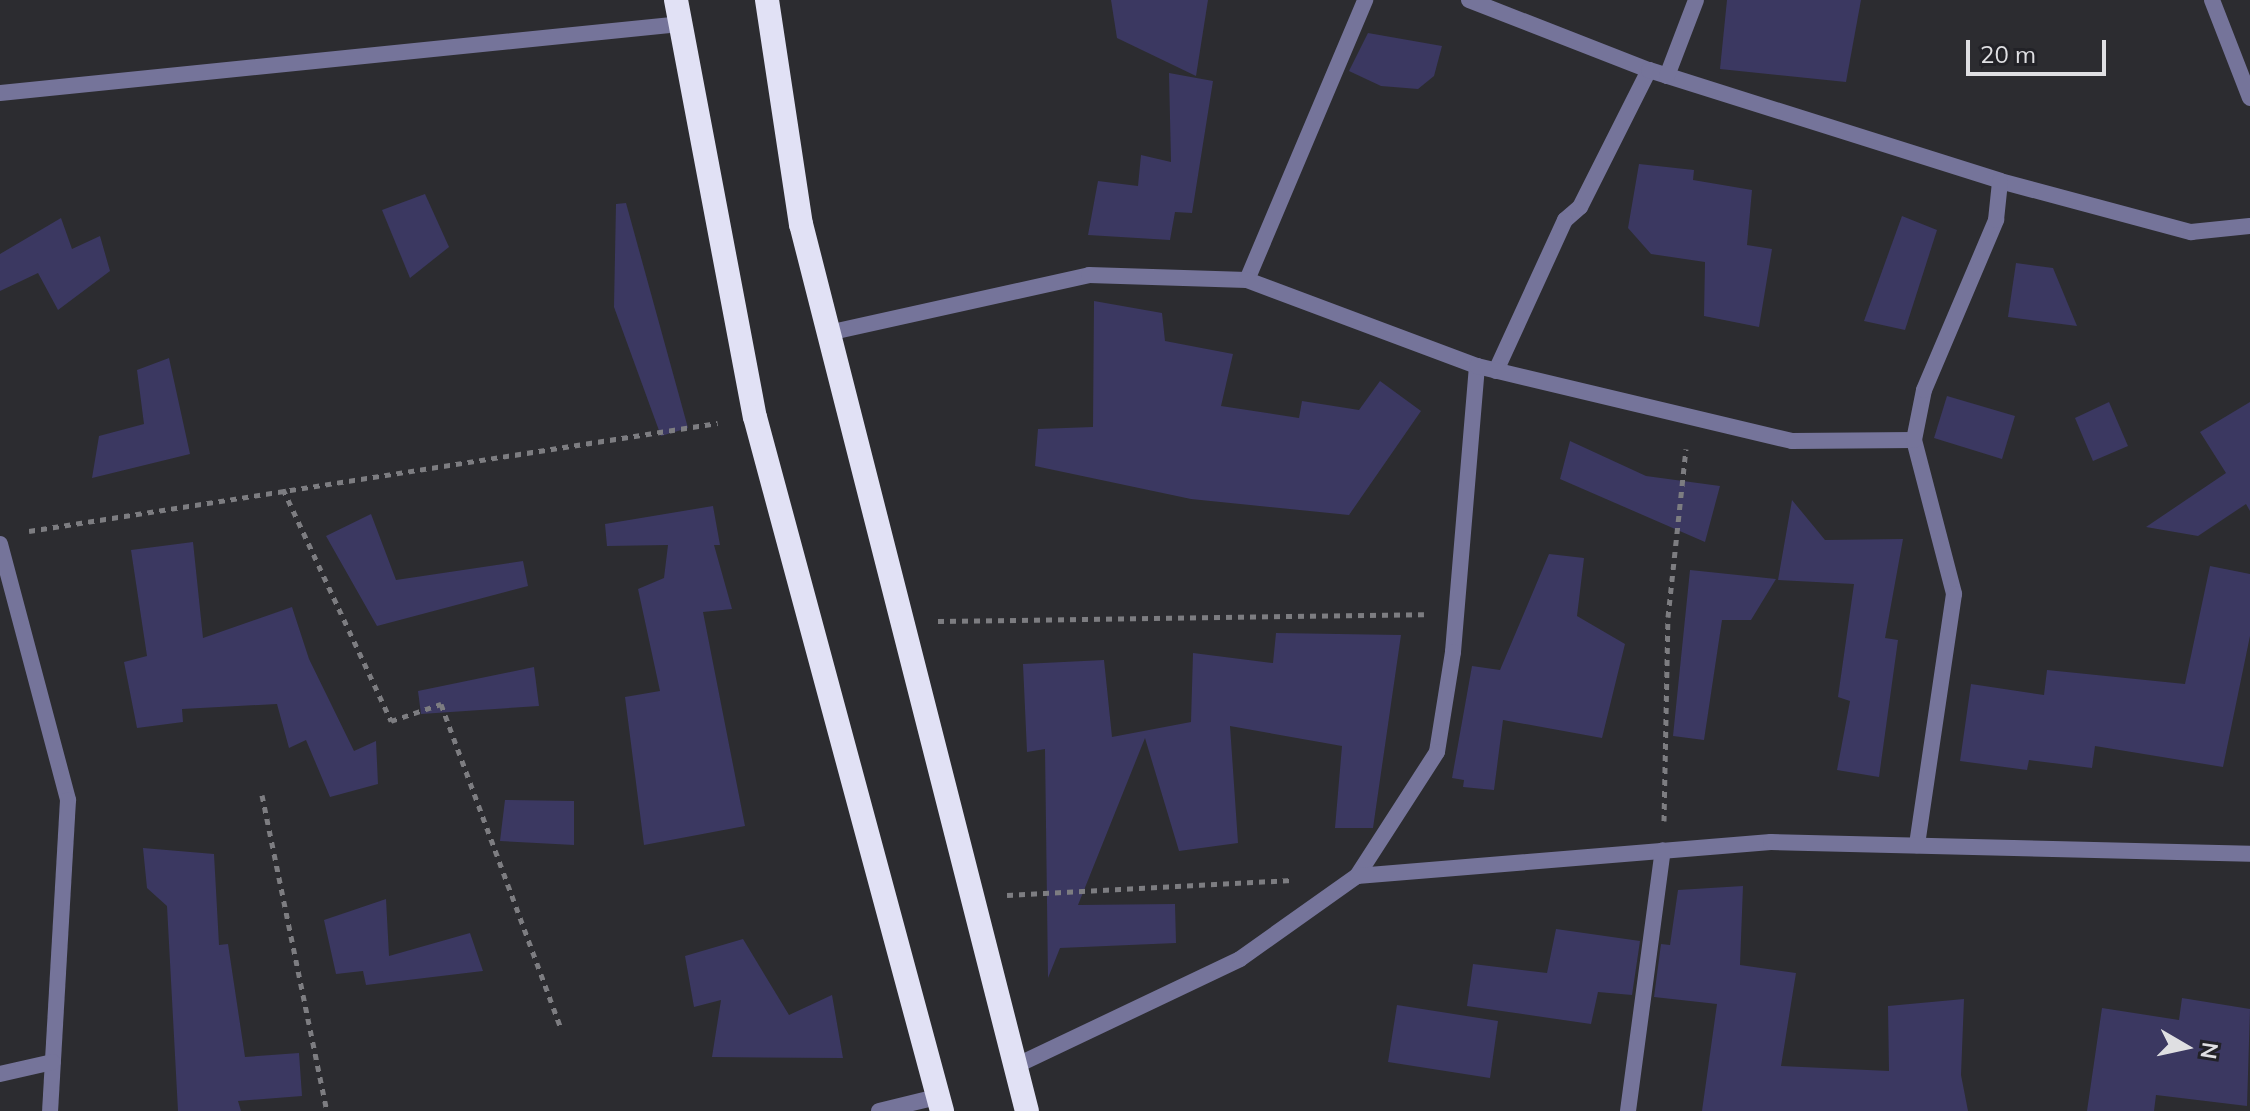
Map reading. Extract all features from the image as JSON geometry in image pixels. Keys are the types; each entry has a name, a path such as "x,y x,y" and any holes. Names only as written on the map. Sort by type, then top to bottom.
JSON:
{"highway":[{"path":"676,0 755,417 940,1104"},
{"path":"767,0 801,224 1013,1067 1027,1111"}],"street":[{"path":"1247,280 1365,0"},
{"path":"1469,0 1649,70 2000,181 2191,232 2250,226"},
{"path":"1667,76 1696,0"},
{"path":"2212,0 2250,98"},
{"path":"0,93 680,24"},
{"path":"1496,371 1565,220 1580,207 1649,70"},
{"path":"1917,845 1954,594 1914,440 1924,390 1996,220 2000,181"},
{"path":"828,333 1089,275 1247,280 1496,371 1792,441 1914,440"},
{"path":"1013,1067 1240,959 1357,876 1437,752 1456,614 1477,366"},
{"path":"0,544 68,800 50,1111"},
{"path":"1357,876 1771,842 2250,854"},
{"path":"1628,1111 1663,850"},
{"path":"0,1074 53,1062"},
{"path":"879,1111 940,1104"}],"path":[{"path":"16,534 283,489 755,417"},
{"path":"1663,850 1668,617 1690,417"},
{"path":"283,489 391,721 441,704 561,1029"},
{"path":"901,622 1456,614"},
{"path":"262,795 327,1111"},
{"path":"971,896 1295,880"}],"building":[{"path":"1111,0 1208,0 1196,76 1117,38"},
{"path":"1727,0 1861,0 1846,82 1720,69"},
{"path":"1368,33 1442,46 1434,76 1418,89 1381,86 1349,71"},
{"path":"1169,73 1213,81 1192,213 1175,212 1170,240 1088,235 1098,181 1138,186 1141,155 1171,162"},
{"path":"1639,164 1694,170 1693,180 1752,190 1747,245 1772,249 1759,327 1704,316 1705,262 1651,254 1628,228"},
{"path":"425,194 449,247 410,278 382,210"},
{"path":"626,203 688,428 661,436 614,307 616,204"},
{"path":"1902,216 1937,230 1905,330 1864,321"},
{"path":"61,218 72,249 100,236 110,271 58,310 38,273 0,291 0,254"},
{"path":"2016,263 2053,268 2077,326 2008,317"},
{"path":"1094,301 1162,313 1165,341 1233,354 1221,406 1299,418 1302,401 1359,410 1380,381 1421,411 1349,515 1191,499 1035,466 1038,429 1093,427"},
{"path":"169,358 190,454 92,478 99,436 144,424 137,370"},
{"path":"1947,396 2015,416 2002,459 1934,438"},
{"path":"2109,402 2128,446 2093,461 2075,418"},
{"path":"2250,402 2250,511 2246,504 2198,536 2146,527 2226,473 2200,432"},
{"path":"1570,441 1646,476 1720,486 1705,542 1560,479"},
{"path":"1792,500 1825,540 1903,539 1885,638 1898,640 1879,777 1837,770 1850,701 1838,697 1854,584 1778,580"},
{"path":"713,506 720,545 714,545 732,609 703,612 745,826 644,845 625,697 660,691 638,589 664,578 668,545 607,546 605,524"},
{"path":"371,514 396,580 523,561 528,586 377,626 326,536"},
{"path":"193,542 203,638 292,607 309,659 354,751 376,741 378,784 330,797 306,740 289,748 277,704 182,709 183,722 137,728 124,662 147,656 131,550"},
{"path":"1549,554 1584,558 1577,616 1625,644 1602,738 1503,720 1494,790 1463,787 1464,780 1452,778 1472,666 1500,670"},
{"path":"2210,566 2250,574 2250,636 2223,767 2095,746 2092,768 2029,760 2027,770 1960,761 1971,684 2044,695 2047,670 2185,684"},
{"path":"1690,570 1776,579 1751,620 1722,620 1704,740 1673,736"},
{"path":"1276,633 1401,635 1373,828 1335,828 1342,746 1230,726 1238,843 1179,851 1145,738 1078,905 1175,904 1176,943 1060,948 1048,978 1045,749 1027,752 1023,664 1104,660 1112,737 1191,722 1193,653 1273,663"},
{"path":"534,667 539,706 421,714 418,691"},
{"path":"505,800 574,801 574,845 500,841"},
{"path":"143,848 214,854 219,945 228,944 245,1057 299,1053 302,1096 238,1101 241,1111 178,1111 167,906 147,888"},
{"path":"1743,886 1740,965 1796,973 1781,1066 1889,1071 1888,1006 1964,999 1961,1075 1968,1111 1702,1111 1717,1004 1654,997 1661,944 1670,945 1678,890"},
{"path":"386,899 389,956 470,933 483,971 366,985 363,971 336,974 324,920"},
{"path":"1556,929 1640,941 1632,995 1598,992 1591,1024 1467,1006 1473,964 1547,973"},
{"path":"743,939 789,1015 832,995 843,1058 712,1057 721,1000 694,1007 685,956"},
{"path":"2182,998 2250,1009 2247,1106 2156,1095 2154,1111 2087,1111 2102,1008 2179,1020"},
{"path":"1397,1005 1498,1021 1490,1078 1388,1062"}]}
